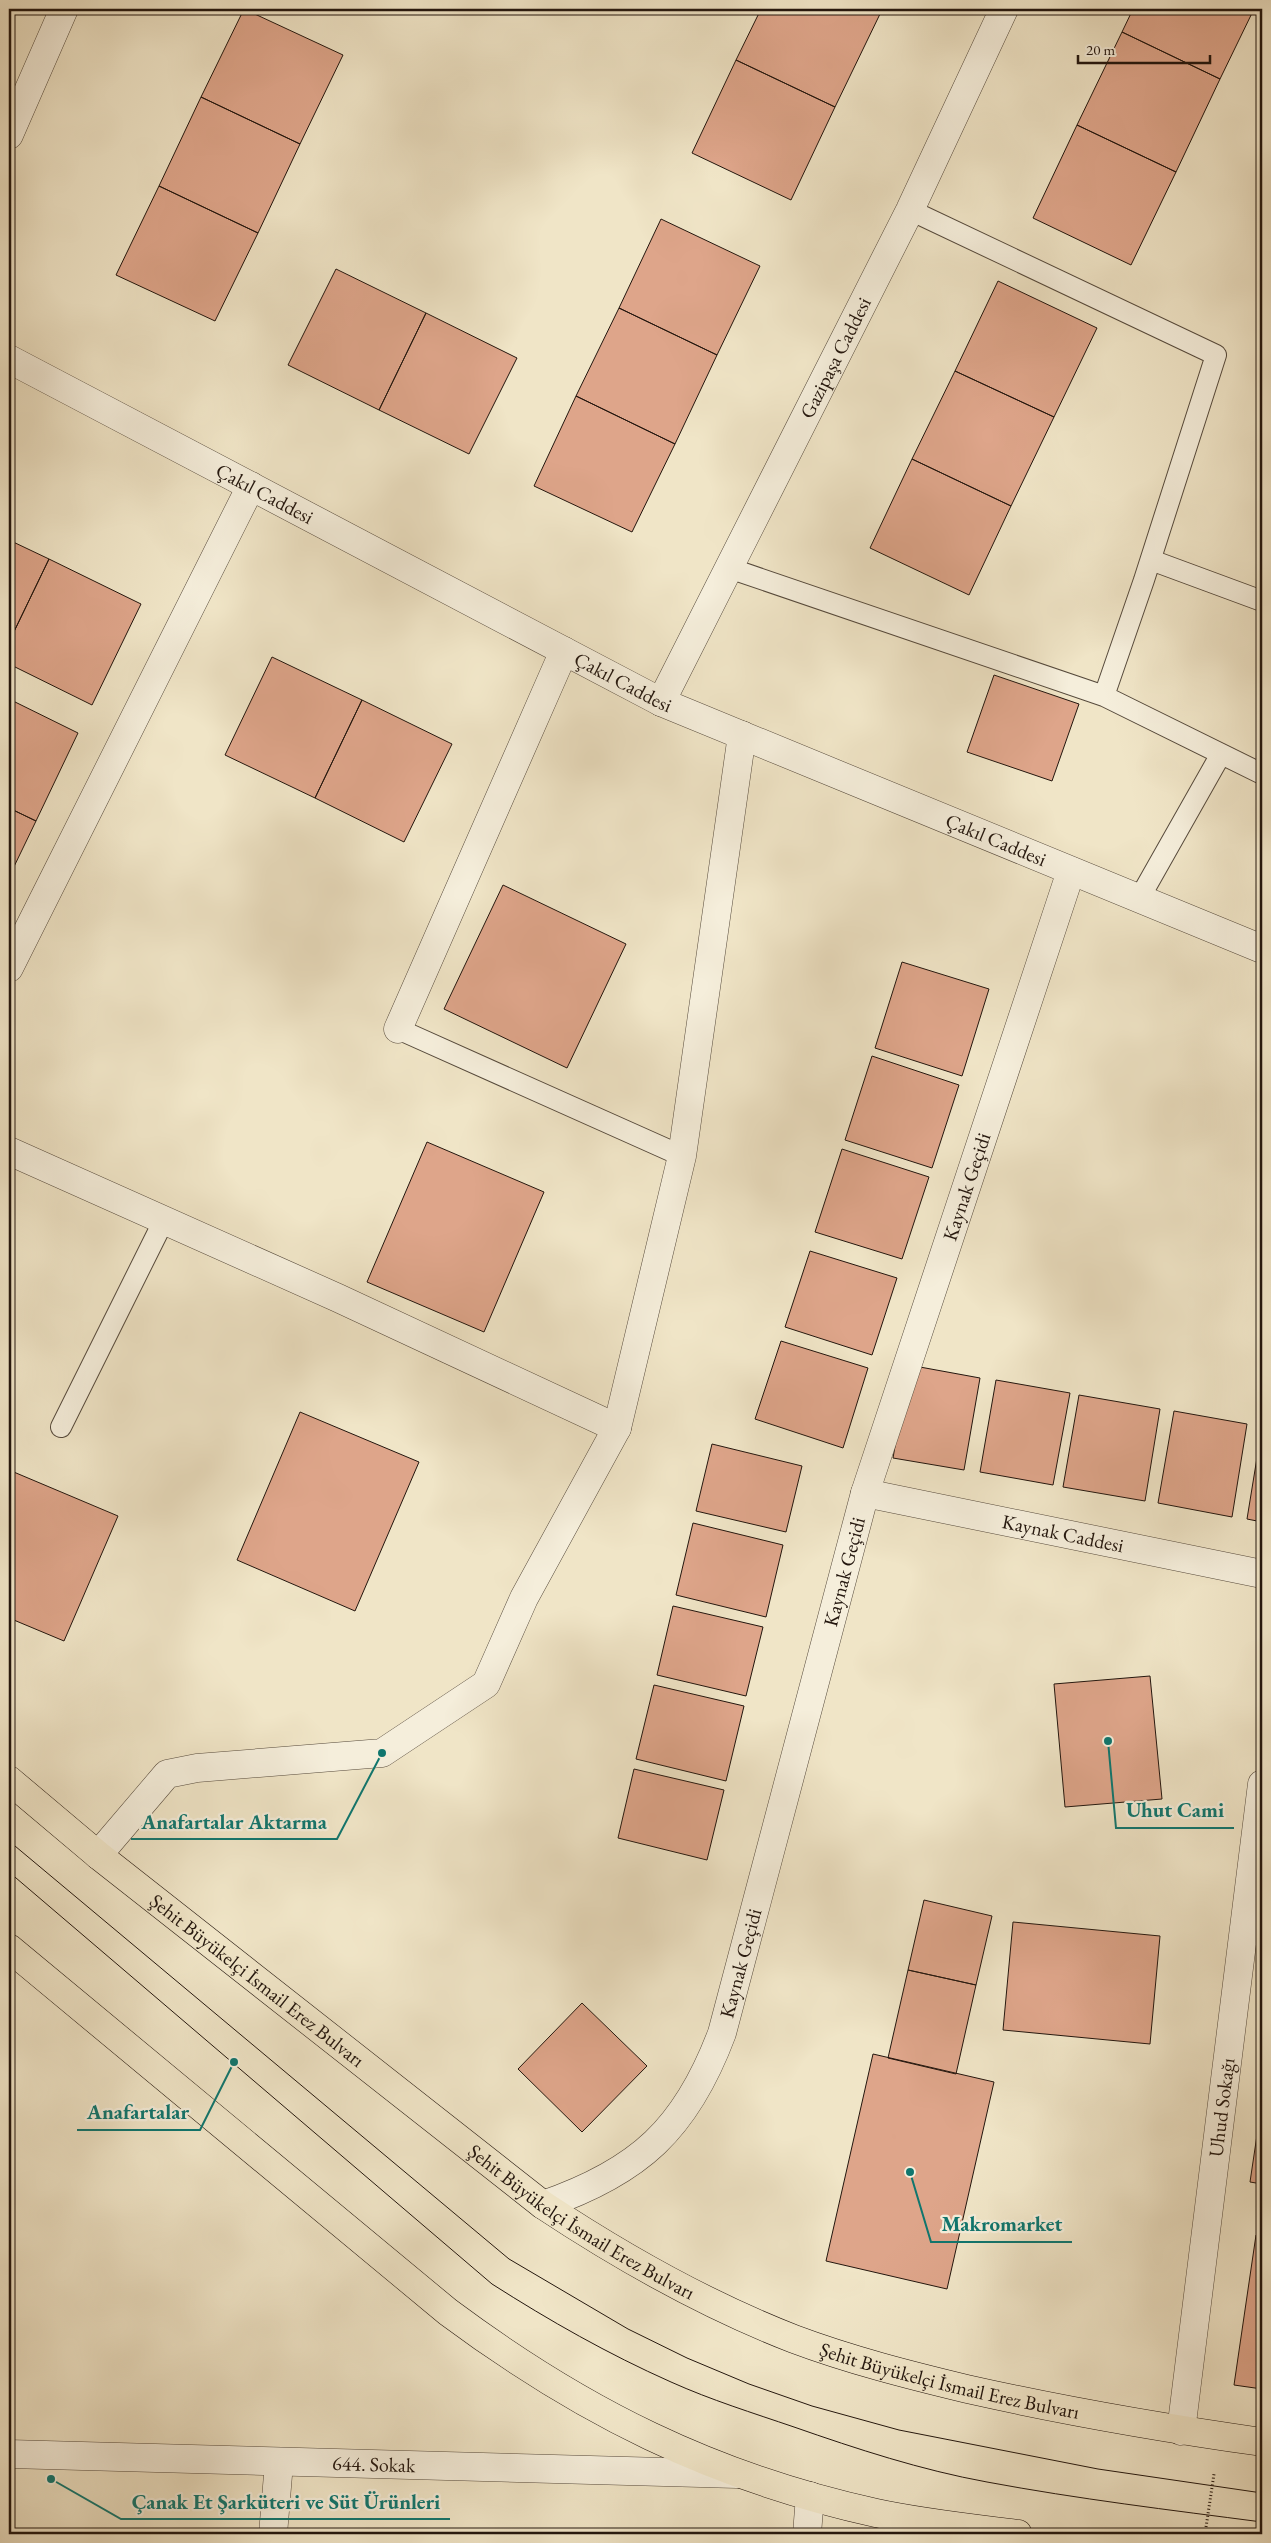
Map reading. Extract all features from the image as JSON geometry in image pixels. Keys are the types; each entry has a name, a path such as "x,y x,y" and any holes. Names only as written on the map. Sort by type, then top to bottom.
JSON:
{"main road":[{"name":"Şehit Büyükelçi İsmail Erez Bulvarı","path":"9,1780 98,1855 543,2205 603,2245 664,2280 729,2312 794,2339 861,2362 1033,2404 1181,2431 1262,2442"},
{"path":"9,1948 440,2306 498,2349 551,2384 605,2415 671,2447 740,2474 810,2496 876,2513 933,2524 1018,2534"}],"street":[{"path":"9,135 64,9"},
{"name":"Gazipaşa Caddesi","path":"661,702 910,210 1004,9"},
{"name":"Çakıl Caddesi","path":"9,359 661,702 1262,949"},
{"path":"9,968 251,486"},
{"path":"398,1028 564,651"},
{"path":"98,1855 166,1774 197,1768 382,1753 486,1684 524,1598 617,1428 682,1156 742,735"},
{"name":"Kaynak Geçidi","path":"543,2205 578,2193 610,2177 640,2156 667,2131 690,2101 709,2068 722,2033 865,1493 1071,871"},
{"path":"9,1151 617,1428"},
{"name":"Kaynak Caddesi","path":"865,1493 1262,1574"},
{"name":"Uhud Sokağı","path":"1181,2431 1262,1784"},
{"name":"644. Sokak","path":"9,2454 740,2474"},
{"path":"273,2534 279,2462"},
{"path":"807,2534 810,2496"}],"lane":[{"path":"910,210 1216,355 1104,696"},
{"path":"1150,560 1262,601"},
{"path":"729,568 1104,696 1262,774"},
{"path":"1139,899 1221,754"},
{"path":"398,1028 682,1156"},
{"path":"61,1427 164,1220"}],"path":[{"path":"1205,2534 1220,2436"}],"building":[{"path":"244,9 343,55 300,144 201,97"},
{"path":"761,9 869,9 880,14 835,107 736,60"},
{"path":"869,9 882,9 880,14"},
{"path":"1133,9 1254,9 1220,79 1122,32"},
{"path":"1122,32 1220,79 1176,172 1077,125"},
{"path":"736,60 835,107 791,200 692,153"},
{"path":"201,97 300,144 258,233 159,186"},
{"path":"1077,125 1176,172 1131,265 1033,218"},
{"path":"159,186 258,233 215,321 116,275"},
{"path":"661,219 760,266 717,355 619,308"},
{"path":"336,269 426,313 379,410 288,365"},
{"path":"998,281 1097,328 1054,417 955,371"},
{"path":"619,308 717,355 675,444 576,396"},
{"path":"426,313 517,358 469,454 379,410"},
{"path":"955,371 1054,417 1011,506 912,459"},
{"path":"576,396 675,444 632,532 534,486"},
{"path":"912,459 1011,506 969,595 870,548"},
{"path":"9,540 49,559 9,642"},
{"path":"49,559 141,604 92,705 9,664 9,642"},
{"path":"272,657 362,700 315,798 225,755"},
{"path":"994,675 1079,704 1052,781 967,752"},
{"path":"9,699 78,733 36,821 9,808"},
{"path":"362,700 452,744 404,842 315,798"},
{"path":"9,808 36,821 9,877"},
{"path":"503,885 626,944 567,1068 444,1009"},
{"path":"902,962 989,989 962,1076 875,1048"},
{"path":"872,1056 959,1085 932,1168 845,1140"},
{"path":"427,1142 544,1192 484,1332 367,1282"},
{"path":"842,1149 929,1177 902,1259 815,1232"},
{"path":"810,1251 897,1278 872,1355 785,1327"},
{"path":"781,1341 868,1368 843,1448 755,1419"},
{"path":"909,1365 980,1378 964,1470 893,1458"},
{"path":"996,1380 1070,1393 1053,1485 980,1472"},
{"path":"1079,1395 1160,1409 1145,1501 1063,1487"},
{"path":"1174,1411 1247,1424 1232,1517 1158,1503"},
{"path":"300,1412 419,1462 355,1611 237,1560"},
{"path":"1262,1427 1262,1522 1247,1519"},
{"path":"712,1444 802,1466 786,1532 696,1511"},
{"path":"9,1470 118,1516 64,1641 9,1618"},
{"path":"693,1523 783,1545 766,1617 676,1595"},
{"path":"673,1606 763,1627 746,1696 657,1675"},
{"path":"1150,1676 1162,1799 1065,1807 1054,1684"},
{"path":"654,1685 744,1706 726,1781 636,1759"},
{"path":"634,1769 724,1790 707,1860 618,1838"},
{"path":"924,1900 992,1916 976,1985 908,1970"},
{"path":"1013,1922 1160,1936 1150,2044 1003,2030"},
{"path":"908,1970 976,1985 956,2074 888,2058"},
{"path":"582,2003 647,2066 582,2132 518,2069"},
{"path":"873,2054 994,2082 947,2289 826,2261"},
{"path":"1257,2135 1262,2136 1262,2184 1250,2182"},
{"path":"1256,2235 1262,2236 1262,2389 1234,2385"}],"tram line":[{"path":"9,1841 509,2259 628,2329 687,2358 749,2384 812,2406 899,2430 1098,2469 1262,2493"},
{"path":"9,1872 492,2284 602,2348 686,2389 841,2443 914,2465 962,2477 1055,2494 1262,2522"}],"place":[{"name":"Uhut Cami","path":"1108,1741"},
{"name":"Anafartalar Aktarma","path":"382,1753"},
{"name":"Anafartalar","path":"234,2062"},
{"name":"Makromarket","path":"910,2172"},
{"name":"Çanak Et Şarküteri ve Süt Ürünleri","path":"51,2479"}]}
